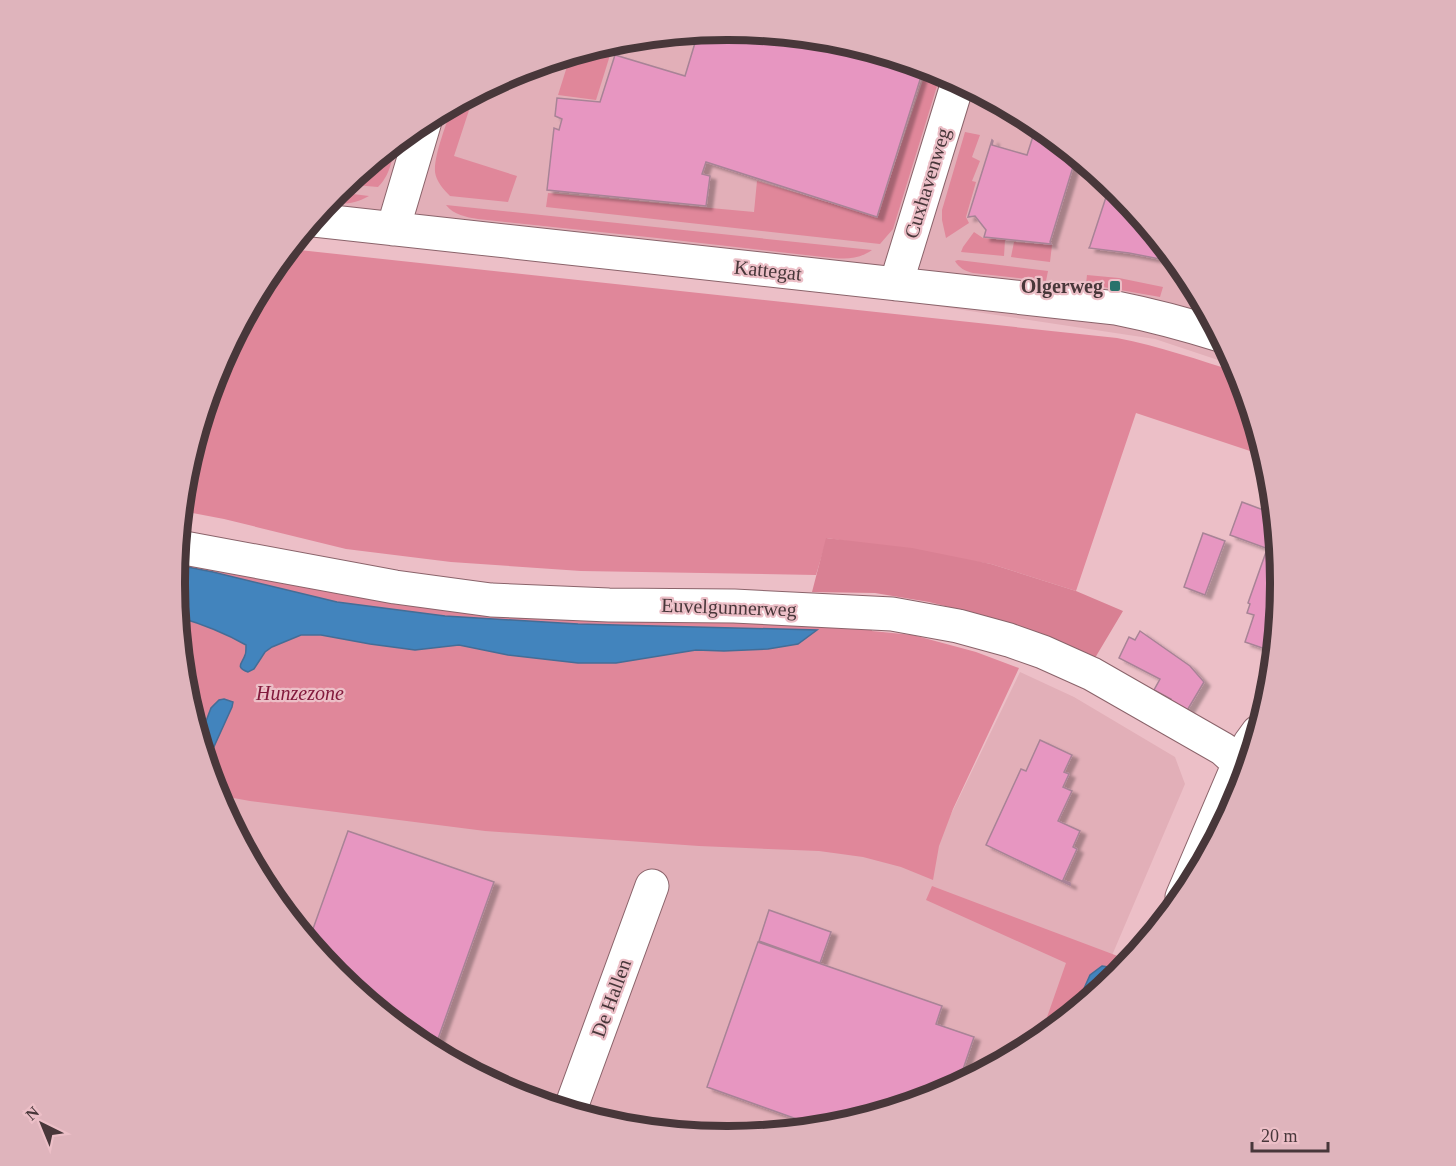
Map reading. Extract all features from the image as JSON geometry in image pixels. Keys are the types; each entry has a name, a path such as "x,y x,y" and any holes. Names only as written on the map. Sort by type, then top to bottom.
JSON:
{"street":[{"name":"Cuxhavenweg","path":"896,284 955,90"},
{"path":"393,228 420,137"},
{"name":"Kattegat","path":"324,221 1116,308 1185,323 1208,331"},
{"name":"Euvelgunnerweg","path":"187,549 395,587 491,600 609,605 734,606 892,614 958,626 1035,649 1092,674 1223,749 1240,763"},
{"name":"De Hallen","path":"573,1103 652,886"}],"shaded area":[{"path":"728,40 799,45 834,51 902,69 968,96 1029,132 1086,175 1136,225 1158,253 1198,312 1223,362 1155,339 330,214 370,175 427,132 488,96 554,69 622,51 657,45"},
{"path":"826,538 912,548 991,564 1076,591 1123,611 1092,663 989,617 929,602 875,593 812,592"},
{"path":"1020,672 1074,697 1175,757 1185,784 1104,974 1029,1034 968,1070 936,1084 902,1097 834,1115 799,1121 728,1126 657,1121 588,1107 520,1084 457,1053 398,1013 344,967 298,913 258,854 229,795 821,845 924,870"}],"green space":[{"path":"610,54 596,100 558,95 567,65"},
{"path":"924,77 938,83 893,229 880,244 546,207 548,193 754,212 757,181 877,217"},
{"path":"471,106 454,156 517,176 508,202 450,196 441,185 435,172 441,139 448,119"},
{"path":"965,132 980,135 972,157 980,161 972,181 976,182 966,217 969,223 946,238 942,210"},
{"path":"392,160 387,175 378,187 359,185"},
{"path":"350,194 369,196 358,201 339,204"},
{"path":"446,205 872,250 854,258 823,257 478,219 456,213"},
{"path":"974,232 983,238 1005,240 1004,256 961,252"},
{"path":"1014,242 1052,245 1050,262 1011,257"},
{"path":"300,250 1133,341 1226,369 1242,409 1254,452 1136,413 1076,591 991,564 827,538 816,575 581,571 451,562 346,549 190,513 204,443 214,409 241,343 277,282"},
{"path":"955,261 1048,271 1046,281 973,273 960,267"},
{"path":"1087,275 1119,278 1163,287 1160,297 1086,284"},
{"name":"Hunzezone","path":"186,564 400,605 872,629 872,631 913,635 976,652 1019,668 953,809 939,846 933,880 901,867 863,857 819,851 699,846 485,831 230,797 204,723 190,654 185,583"},
{"path":"932,886 1121,957 1107,972 1102,966 1090,975 1081,995 1045,1022 1066,963 926,900"}],"water":[{"path":"186,567 337,602 445,616 578,624 817,630 798,644 768,649 696,650 616,663 578,663 508,655 459,645 415,650 321,635 301,635 272,647 265,652 254,669 248,672 240,667 246,645 187,620"},
{"path":"219,700 233,702 212,751 205,725 211,708"},
{"path":"1102,966 1108,967 1108,970 1081,995 1090,975"}],"building":[{"path":"728,40 799,45 834,51 868,59 921,76 877,217 706,162 702,174 710,176 706,206 547,190 554,128 559,130 562,119 555,116 557,98 600,102 615,55 685,76 695,42"},
{"path":"1033,135 1073,165 1051,244 984,237 986,230 975,216 968,217 992,140 992,145 1027,155"},
{"path":"1107,194 1136,225 1163,260 1129,253 1089,248"},
{"path":"1242,502 1266,511 1269,549 1230,535"},
{"path":"1203,533 1225,541 1205,595 1184,587"},
{"path":"1266,552 1269,553 1270,583 1266,649 1245,642 1254,615 1247,613 1250,604 1248,603"},
{"path":"1140,631 1190,666 1204,682 1185,714 1168,706 1171,699 1154,690 1160,679 1119,658 1129,637 1135,640"},
{"path":"1040,740 1072,755 1064,772 1069,774 1063,787 1072,791 1058,821 1080,831 1073,847 1077,849 1063,880 1070,885 986,845 1021,769 1026,771"},
{"path":"348,831 494,882 437,1041 370,991 344,967 312,931"},
{"path":"769,910 831,932 820,963 759,941"},
{"path":"758,942 942,1006 936,1024 974,1037 962,1073 902,1097 834,1115 801,1121 707,1087"}],"place":[{"name":"Olgerweg","path":"1115,286"}]}
